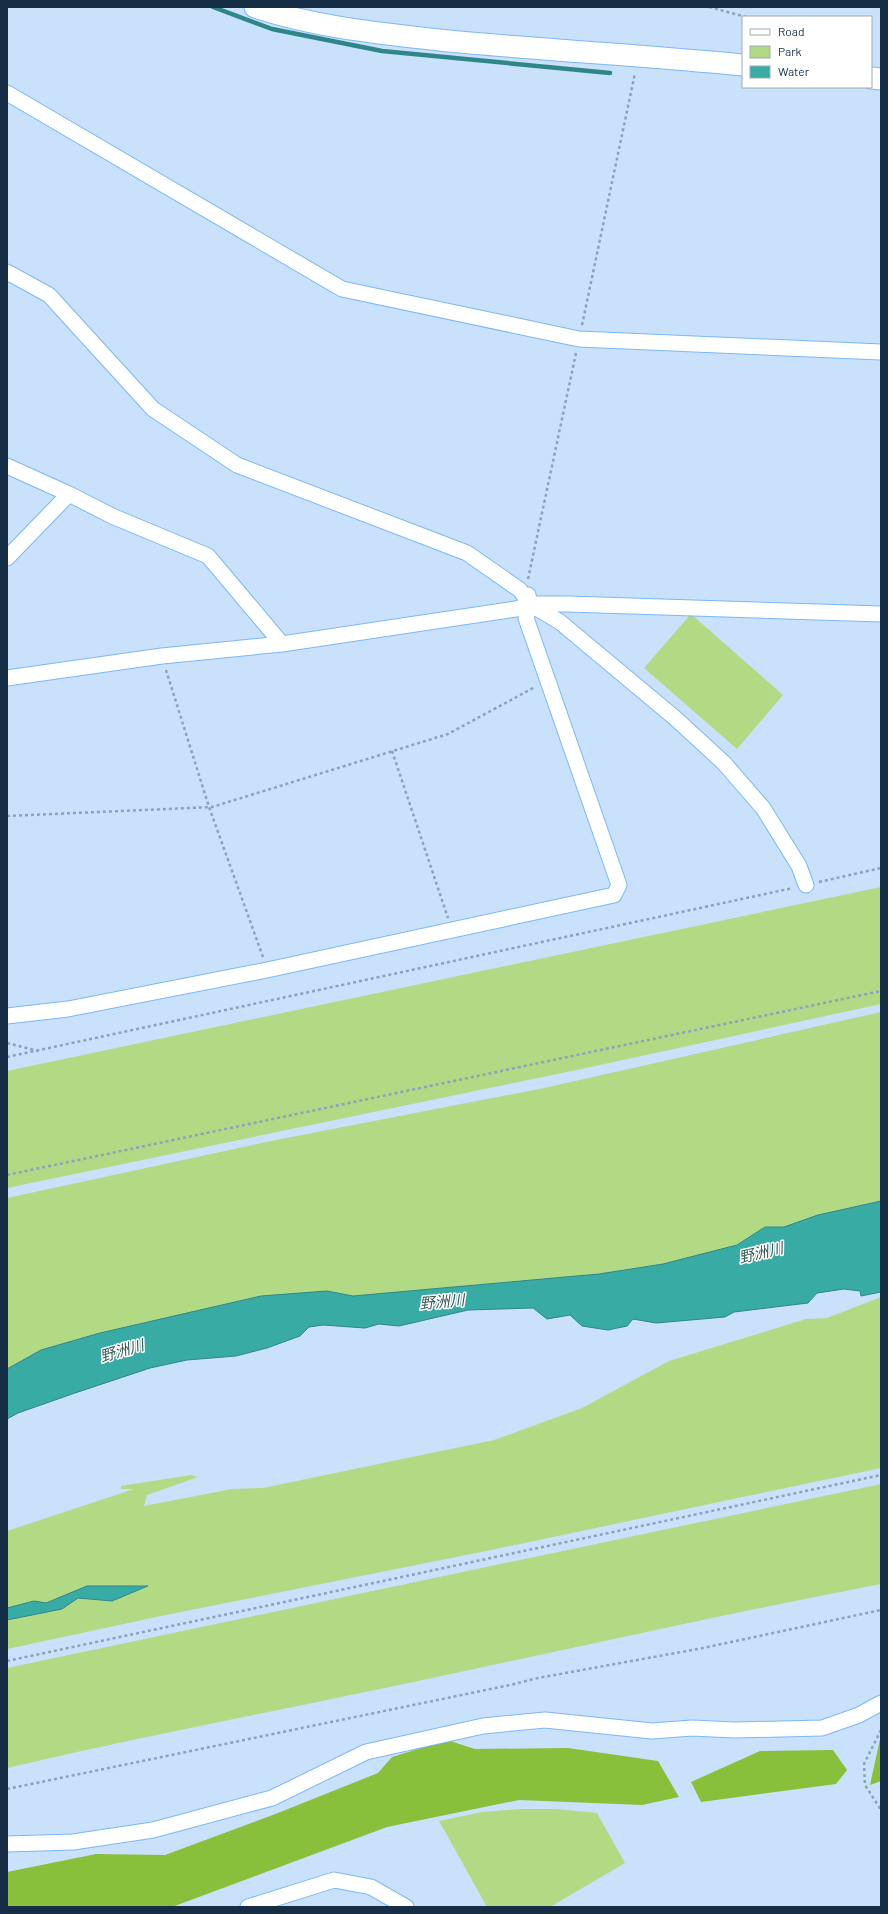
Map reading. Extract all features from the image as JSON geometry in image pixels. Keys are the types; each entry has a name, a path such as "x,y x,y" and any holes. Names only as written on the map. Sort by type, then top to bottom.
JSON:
{"street":[{"path":"255,7 287,18 369,32 508,47 639,55 742,65"},
{"path":"7,93 342,289 579,339 881,352"},
{"path":"7,272 49,294 153,409 237,465 467,553 520,590 530,604 560,622 675,718 724,764 763,808 799,866 806,885"},
{"path":"7,466 69,494 112,516 208,556 282,644"},
{"path":"7,558 69,494"},
{"path":"7,1016 68,1009 267,970 614,895 619,885 526,618 530,604 526,588"},
{"path":"7,678 162,656 282,644 516,609 530,604 881,614"},
{"path":"7,1844 73,1842 153,1830 272,1798 366,1752 447,1732 483,1726 545,1720 652,1731 692,1728 735,1730 822,1728 859,1715 881,1703"},
{"path":"248,1907 334,1880 371,1887 406,1907"}],"path":[{"path":"710,7 742,16"},
{"path":"526,588 639,55"},
{"path":"162,656 209,807 267,970"},
{"path":"7,816 209,807 448,734 548,681"},
{"path":"392,752 452,930"},
{"path":"7,1058 881,868"},
{"path":"7,1175 881,991"},
{"path":"7,1043 38,1051"},
{"path":"7,1661 881,1475"},
{"path":"7,1790 503,1687 538,1678 703,1648 881,1610"},
{"path":"881,1730 864,1764 865,1785 881,1810"}],"green space":[{"path":"691,614 783,695 737,749 644,668"},
{"path":"881,887 881,1004 586,1068 7,1188 7,1071"},
{"path":"881,1012 881,1201 818,1215 784,1227 765,1227 737,1245 663,1264 599,1274 353,1296 327,1291 174,1316 100,1333 41,1350 7,1369 7,1198 266,1142 544,1088"},
{"path":"881,1297 881,1468 491,1550 161,1616 7,1649 7,1620 62,1609 78,1598 112,1601 147,1587 87,1586 46,1603 33,1601 7,1608 7,1531 134,1489 121,1489 121,1486 191,1475 198,1477 147,1495 144,1506 232,1489 263,1488 494,1440 582,1408 669,1361 806,1319 827,1318"},
{"path":"881,1484 881,1584 693,1622 7,1768 7,1668"},
{"path":"881,1738 881,1781 870,1785 880,1739"},
{"path":"447,1740 475,1749 568,1748 658,1761 679,1797 642,1805 519,1800 387,1827 172,1907 7,1907 7,1872 96,1854 165,1855 278,1813 378,1773 392,1757"},
{"path":"833,1750 847,1770 836,1784 701,1802 691,1782 760,1751"},
{"path":"519,1809 556,1809 597,1813 625,1863 550,1907 487,1907 439,1821 482,1812"}],"water":[{"name":"野洲川","path":"881,1201 881,1292 861,1296 860,1291 844,1289 817,1293 808,1303 734,1312 725,1317 656,1323 633,1319 627,1326 608,1330 582,1326 570,1315 547,1319 533,1308 468,1310 399,1326 379,1324 365,1328 323,1325 309,1327 300,1336 267,1348 236,1356 187,1360 150,1368 18,1413 7,1419 7,1369 41,1350 100,1333 261,1296 327,1291 353,1296 599,1274 663,1264 737,1245 765,1227 784,1227 818,1215"},
{"path":"87,1586 148,1586 112,1601 78,1598 62,1609 7,1620 7,1608 34,1601 46,1603"}],"waterway":[{"path":"213,7 272,29 382,51 610,73"}]}
